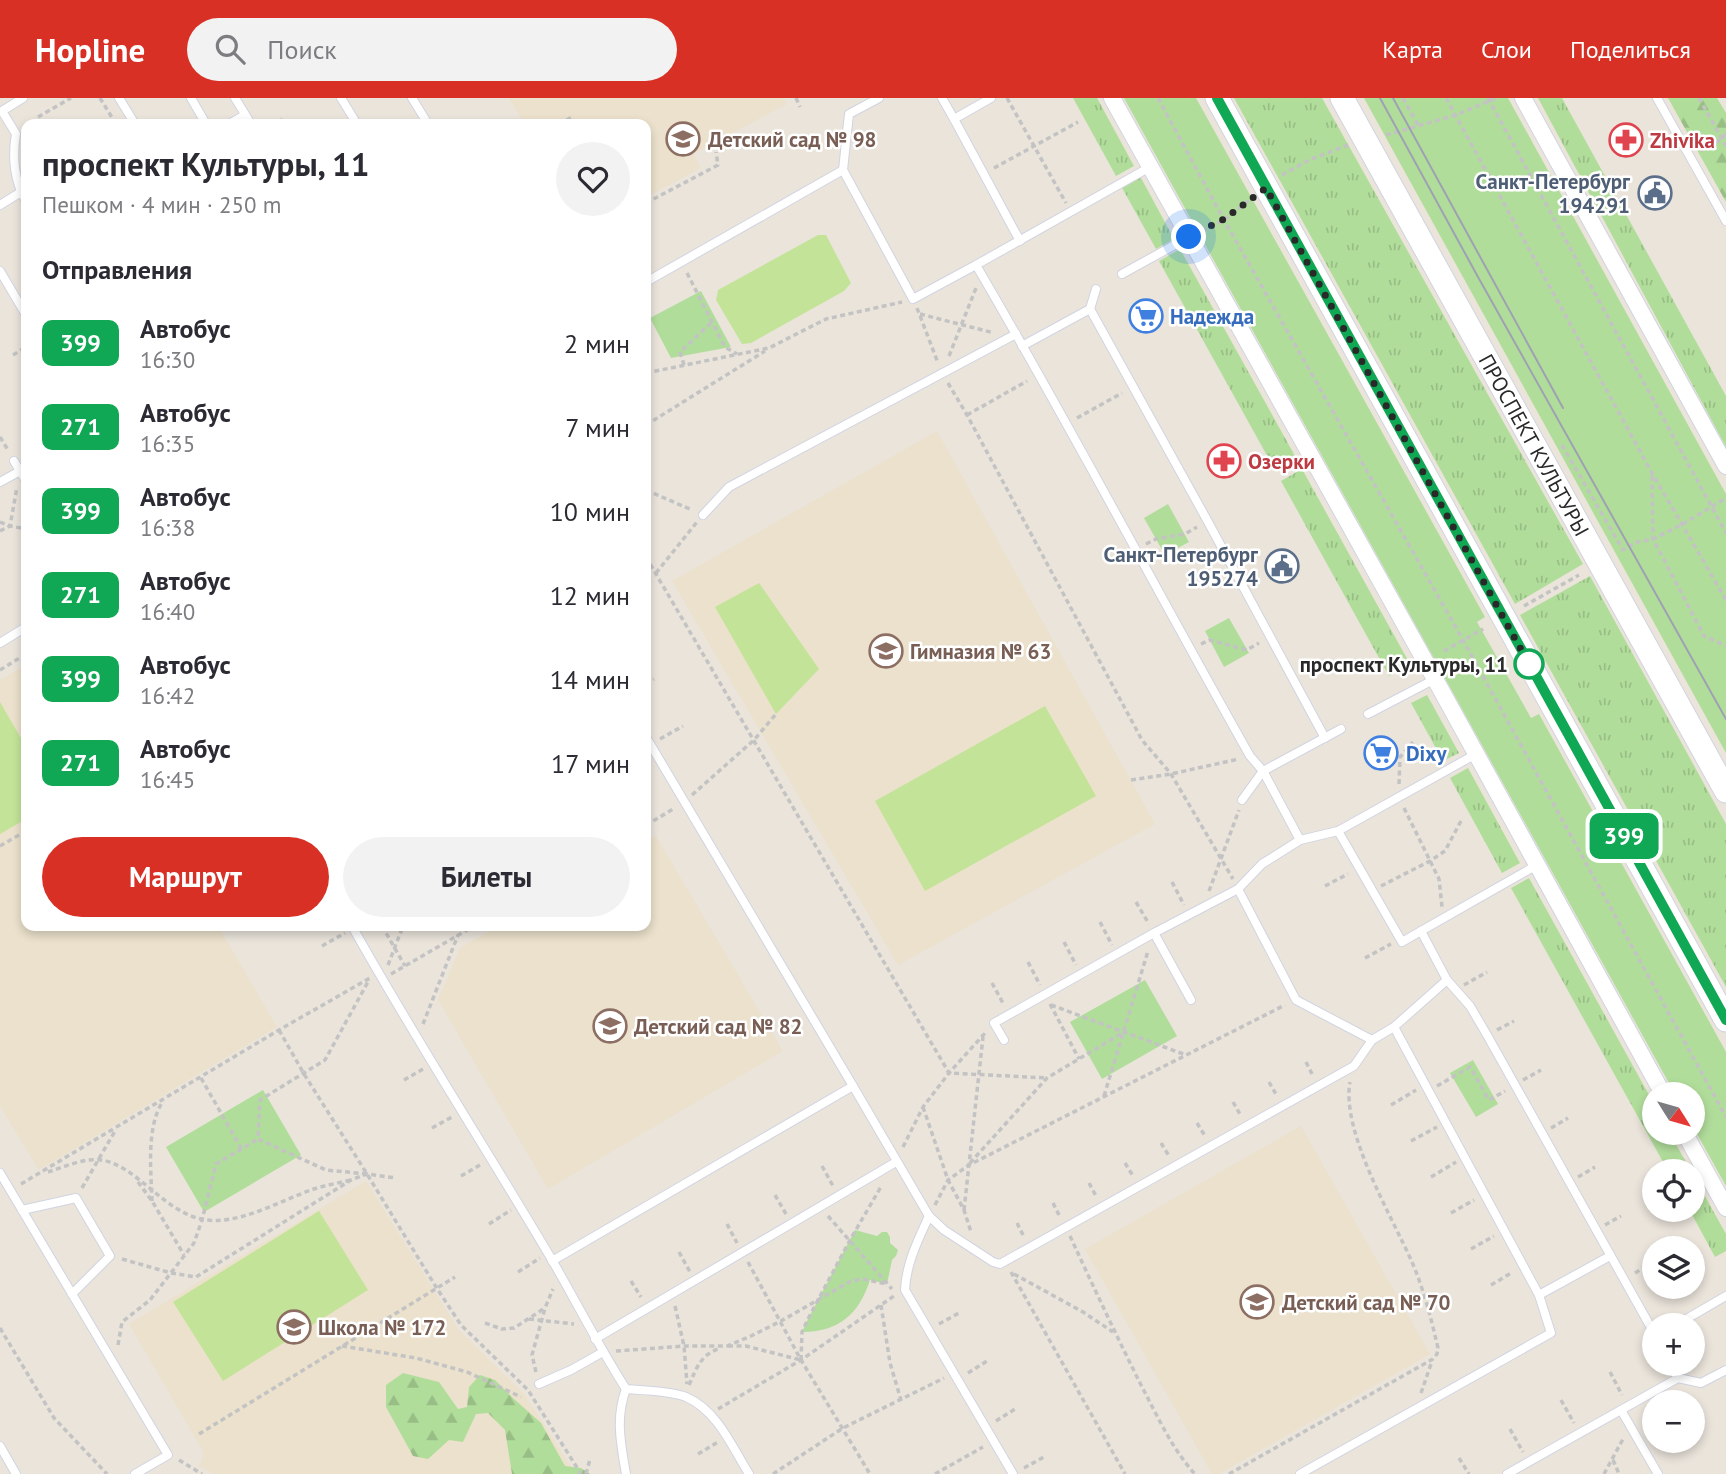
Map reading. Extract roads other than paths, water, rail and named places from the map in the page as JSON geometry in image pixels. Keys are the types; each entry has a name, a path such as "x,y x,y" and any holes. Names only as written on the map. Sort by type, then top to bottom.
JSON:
{"main road":[{"path":"1217,98 1726,1020"},
{"name":"ПРОСПЕКТ КУЛЬТУРЫ","path":"1342,98 1726,791"}],"street":[{"path":"1112,98 1656,1082"},
{"path":"1523,98 1726,466"},
{"path":"1691,1145 1726,1208"}],"lane":[{"path":"0,205 21,192 13,150 16,134 2,110 23,98"},
{"path":"119,98 132,119"},
{"path":"191,98 203,119"},
{"path":"235,98 248,119"},
{"path":"341,98 353,119"},
{"path":"412,98 425,119"},
{"path":"878,98 849,114 843,170 914,299 1150,167"},
{"path":"942,98 1020,241"},
{"path":"954,120 976,102 991,98"},
{"path":"1657,98 1726,221"},
{"path":"237,119 245,114"},
{"path":"651,279 843,170"},
{"path":"1122,274 1189,237"},
{"path":"976,265 1189,649 1250,756 1263,771 1300,840"},
{"path":"0,271 21,307"},
{"path":"1023,346 1090,309 1096,289"},
{"path":"1090,309 1208,520 1325,738"},
{"path":"703,515 729,487 1016,334"},
{"path":"0,482 20,471 15,461"},
{"path":"0,643 21,630"},
{"path":"1368,714 1435,678"},
{"path":"1242,800 1263,771 1341,729"},
{"path":"651,746 929,1216 944,1230 993,1262 1000,1264 1354,1066 1372,1040 1394,1027 1447,980"},
{"path":"1004,1040 994,1023 1238,889 1262,864 1300,840 1338,831 1476,754"},
{"path":"1338,831 1402,942 1537,865"},
{"path":"1238,889 1296,1000 1372,1040"},
{"path":"355,931 377,977 550,1257 626,1389"},
{"path":"1421,931 1447,980 1470,1006 1488,1035 1643,1313"},
{"path":"1154,933 1191,1000"},
{"path":"1300,1474 1551,1333 1539,1295 1394,1027"},
{"path":"550,1257 853,1086"},
{"path":"595,1339 896,1162"},
{"path":"0,1173 168,1455 135,1474"},
{"path":"22,1210 76,1198 110,1256 72,1294"},
{"path":"929,1216 909,1264 905,1290 1013,1474"},
{"path":"1539,1295 1610,1256"},
{"path":"1697,1313 1726,1296"},
{"path":"538,1384 603,1352"},
{"path":"1507,1474 1678,1378 1701,1383 1725,1373"},
{"path":"626,1389 686,1397 710,1413 749,1474"},
{"path":"626,1389 619,1416 626,1474"},
{"path":"1625,1408 1630,1425 1658,1474"},
{"path":"0,1446 16,1474"}],"tram line":[{"path":"1380,98 1726,719"},
{"path":"1393,98 1563,408"}],"place":[{"name":"Детский сад № 98","path":"683,139"},
{"name":"Zhivika","path":"1626,140"},
{"name":"Санкт-Петербург 194291","path":"1655,193"},
{"name":"Надежда","path":"1146,316"},
{"name":"Озерки","path":"1224,461"},
{"name":"Санкт-Петербург 195274","path":"1282,566"},
{"name":"Гимназия № 63","path":"886,651"},
{"name":"проспект Культуры, 11","path":"1529,664"},
{"name":"Dixy","path":"1381,753"},
{"name":"Детский сад № 82","path":"610,1026"},
{"name":"Детский сад № 70","path":"1257,1302"},
{"name":"Школа № 172","path":"294,1327"}]}
